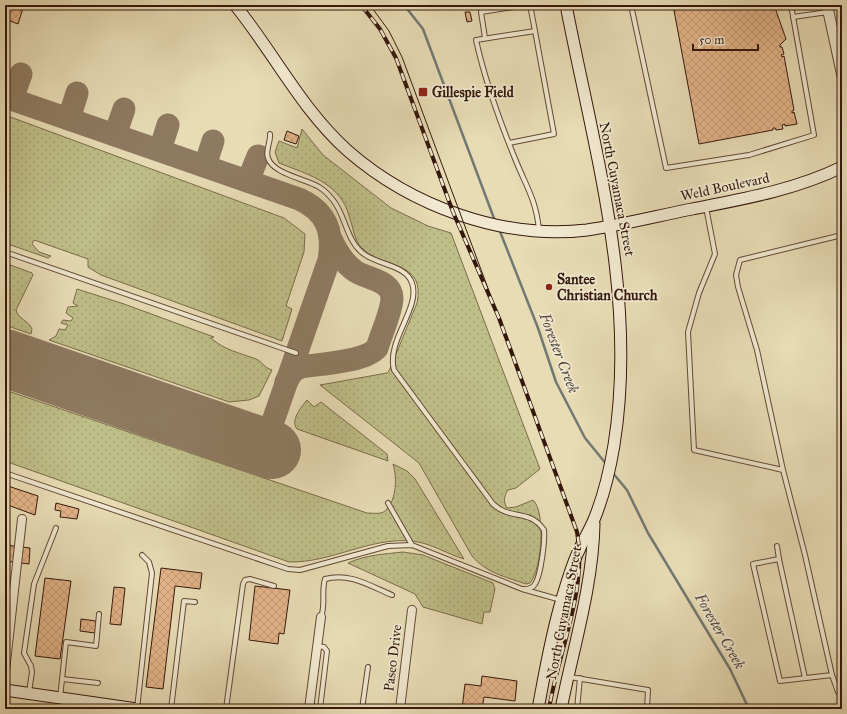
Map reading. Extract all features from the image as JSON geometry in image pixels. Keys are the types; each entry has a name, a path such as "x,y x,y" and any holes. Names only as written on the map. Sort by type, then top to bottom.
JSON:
{"main road":[{"name":"Weld Boulevard","path":"235,5 249,22 291,85 317,119 346,149 365,165 397,186 431,204 468,217 520,228 539,230 582,230 706,207 786,189 842,167"},
{"name":"North Cuyamaca Street","path":"538,709 561,600 579,549 594,521 603,489 613,447 621,374 621,332 618,278 610,225 566,5"},
{"name":"North Cuyamaca Street","path":"561,709 594,550 594,521"},
{"path":"5,690 60,698 87,706 132,709"}],"street":[{"path":"828,8 838,35 841,67"},
{"path":"5,671 22,519"},
{"name":"Paseo Drive","path":"400,709 412,610"},
{"path":"309,709 316,646 321,617"}],"lane":[{"path":"485,38 481,12 528,5 535,31 554,134 509,143"},
{"path":"631,5 666,168 748,155 814,135 791,5"},
{"path":"793,17 828,8"},
{"path":"535,31 476,40 482,67 509,143 533,196 537,211 539,230"},
{"path":"270,134 271,139 267,156 269,162 276,168 320,188 341,210 349,236 356,247 364,254 375,260 406,274 412,282 414,296 392,356 394,370 493,504 507,514 525,516 533,519 544,530 538,576 532,588 524,589"},
{"path":"706,207 715,254 700,293 688,332 694,450 783,470"},
{"path":"842,235 740,260 736,275 738,287 757,350 783,470 805,555 832,675 838,692 842,696"},
{"path":"5,252 296,353"},
{"path":"5,473 288,569 300,570 388,546 412,545 524,589 561,600"},
{"path":"388,503 412,545"},
{"path":"29,694 32,672 31,666 24,653 34,584 56,528"},
{"path":"777,546 805,678"},
{"path":"132,709 152,573 149,562 142,555"},
{"path":"779,559 753,564 780,681 832,675"},
{"path":"321,617 324,603 322,587 325,579 335,576 347,577 392,595"},
{"path":"226,709 243,584 245,580 250,579 274,586"},
{"path":"171,709 184,601 195,602"},
{"path":"60,698 66,642 96,646 99,614"},
{"path":"316,646 324,647 327,651 320,709"},
{"path":"362,709 368,667"},
{"path":"567,677 648,690 647,709"},
{"path":"577,709 580,678"},
{"path":"62,679 98,683"},
{"path":"491,709 491,707 502,709"}],"green space":[{"path":"5,115 284,218 305,234 304,252 286,306 292,309 282,341 101,275 88,267 88,259 34,240 32,244 39,252 51,256 48,258 5,243"},
{"path":"302,129 323,155 391,208 428,226 451,233 540,469 516,488 508,490 504,499 507,508 516,507 533,500 537,506 541,528 540,554 534,576 530,583 526,584 504,577 484,567 478,562 472,556 419,463 320,385 387,373 417,303 418,289 415,280 410,273 372,255 360,246 356,239 346,207 336,193 322,181 279,163 275,152 279,141 297,148"},
{"path":"5,263 32,273 33,275 16,310 19,316 31,326 31,334 5,325"},
{"path":"77,289 124,304 214,337 211,338 221,346 256,359 272,370 259,396 249,400 229,402 49,340 56,336 59,329 65,330 68,325 61,323 63,320 71,321 73,318 66,313 68,307 78,306 73,303"},
{"path":"5,390 367,513 382,513 390,505 395,488 393,464 407,471 415,479 464,559 419,542 396,541 366,546 320,559 289,562 5,461"},
{"path":"307,400 314,407 321,402 387,454 388,461 297,429 295,426 296,418 299,410"},
{"path":"403,552 423,555 493,583 495,589 490,612 484,612 482,624 423,607 415,594 348,563 382,554"}],"building":[{"path":"5,5 24,5 18,24 5,19"},
{"path":"673,5 774,5 786,39 780,45 784,54 781,55 782,57 784,56 794,110 792,113 794,112 797,124 785,126 785,124 782,125 783,129 776,130 773,128 773,130 699,144"},
{"path":"465,12 470,12 472,21 467,22"},
{"path":"287,131 299,136 296,144 284,140"},
{"path":"5,485 38,496 35,515 5,504"},
{"path":"56,503 79,509 77,519 60,517 61,511 55,510"},
{"path":"5,545 30,548 29,564 5,561"},
{"path":"161,568 202,573 200,589 175,586 163,689 146,687"},
{"path":"45,578 71,581 60,659 35,656"},
{"path":"255,586 290,590 284,634 279,633 278,644 249,640"},
{"path":"114,587 125,588 121,625 110,624"},
{"path":"81,619 96,621 95,633 80,631"},
{"path":"482,676 517,681 515,701 484,697 482,709 462,709 465,684 481,686"}],"waterway":[{"name":"Forester Creek","path":"404,5 423,29 495,221"},
{"name":"Forester Creek","path":"499,229 538,328 556,382 585,438 607,465"},
{"name":"Forester Creek","path":"612,472 627,490 648,533 730,669 749,709"}],"taxiway":[{"path":"12,99 21,74"},
{"path":"69,119 77,93"},
{"path":"5,97 299,199 308,204 322,216 329,231 329,260 264,447"},
{"path":"115,135 124,109"},
{"path":"160,150 168,125"},
{"path":"205,166 213,141"},
{"path":"248,181 258,156"},
{"path":"286,382 293,371 301,367 353,359 371,353 377,348 392,303 391,292 388,287 378,281 360,274 351,268 340,256 330,237"}],"runway":[{"path":"5,358 272,450"}],"tram line":[{"path":"370,5 389,31 402,57 499,318"}],"railway":[{"path":"361,5 380,29 396,58 453,212 499,318 577,532 579,575 549,709"}],"place":[{"name":"Gillespie Field","path":"423,92"},
{"name":"Santee Christian Church","path":"549,287"}]}
